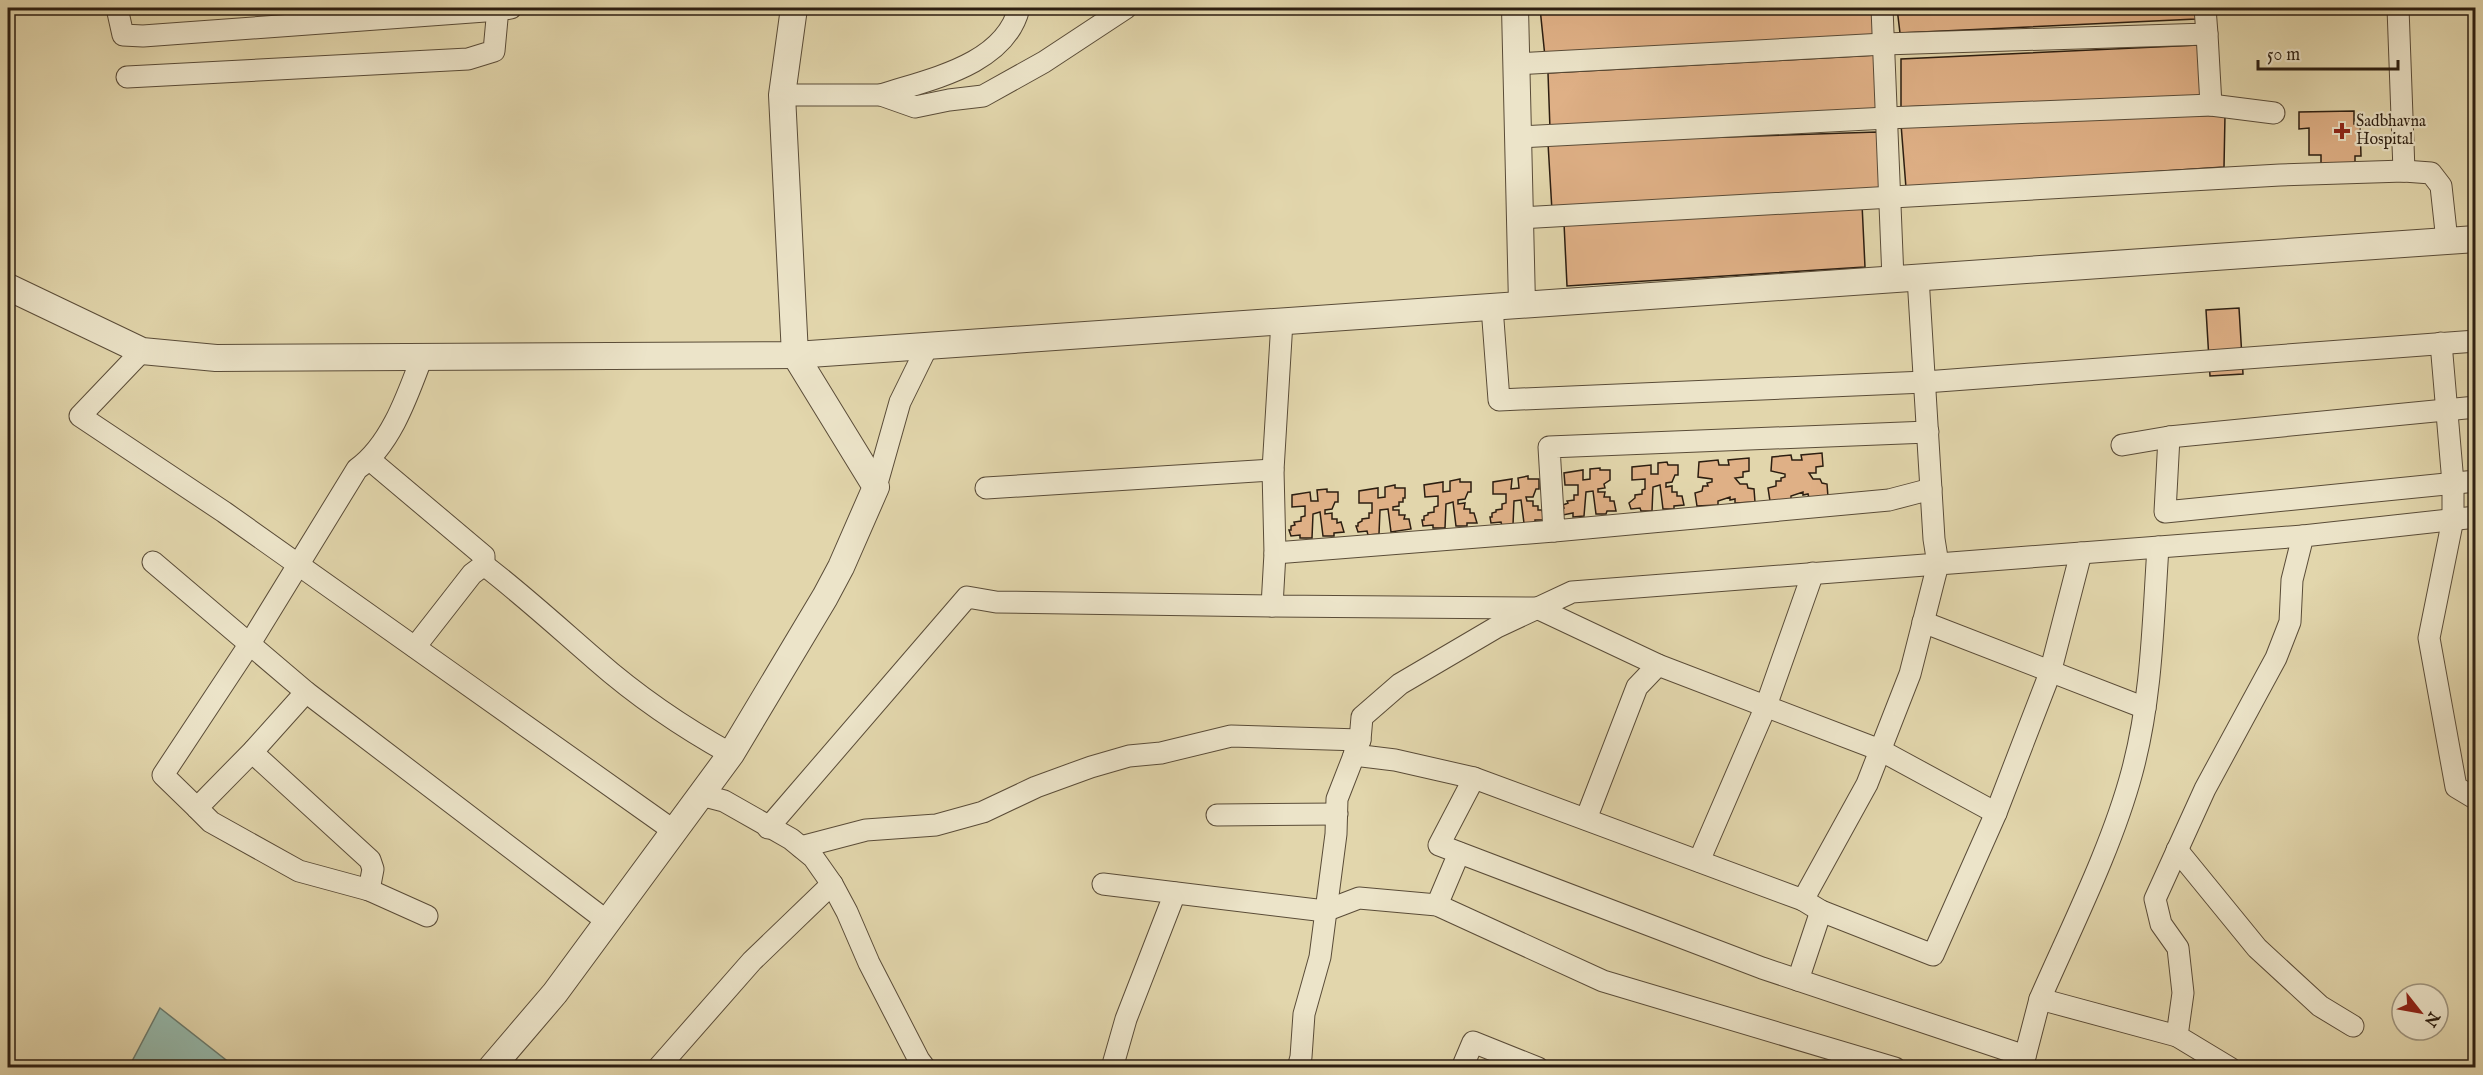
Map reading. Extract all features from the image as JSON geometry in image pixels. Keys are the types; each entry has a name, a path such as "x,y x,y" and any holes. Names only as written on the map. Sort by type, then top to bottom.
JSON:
{"street":[{"path":"117,8 123,35 143,36 503,8 494,51 468,59 127,77"},
{"path":"794,8 782,95 795,355 876,487"},
{"path":"782,95 881,95 966,67 992,48 1015,24 1019,8"},
{"path":"881,95 915,107 983,96 1044,62 1125,8"},
{"path":"1515,8 1522,304"},
{"path":"1882,8 1893,279"},
{"path":"2205,8 2211,105"},
{"path":"2398,8 2404,171"},
{"path":"1516,64 1884,44 2207,34"},
{"path":"1519,136 2211,105 2274,113"},
{"path":"1520,218 2268,176 2404,171 2431,173 2441,186 2446,241"},
{"path":"8,287 141,351 216,358 795,355 2475,238"},
{"path":"1803,900 1867,784 1910,674 1938,564 1918,277"},
{"path":"1492,307 1499,400 1925,382 2475,341"},
{"path":"1272,606 1275,553 1273,470 1282,321"},
{"path":"2441,343 2453,483 2453,519 2429,638 2456,787 2475,799"},
{"path":"491,1068 555,993 731,754 841,567 876,487 900,402 928,345"},
{"path":"141,351 80,416 224,512 674,831"},
{"path":"422,357 404,407 370,460 357,469 249,645 163,775 211,822 299,871 369,890 427,916"},
{"path":"2122,445 2169,437 2475,406"},
{"path":"1554,531 1549,447 1928,432"},
{"path":"2169,437 2165,512 2475,481"},
{"path":"370,460 484,556 484,565"},
{"path":"986,488 1273,470"},
{"path":"1275,553 1554,531 1889,500 1931,489"},
{"path":"1298,1068 1301,1058 1304,1014 1320,957 1337,799 1357,747 1362,717 1400,684 1497,627 1537,608 1572,592 2303,536 2475,517"},
{"path":"2177,1036 2183,993 2178,948 2161,924 2155,899 2205,789 2276,658 2290,621 2292,580 2303,536"},
{"path":"1474,778 1439,845 1572,897 2023,1062 2040,999 2112,830 2132,772 2150,685 2158,547"},
{"path":"801,847 866,830 936,825 983,812 1062,777 1091,767 1129,756 1161,753 1231,736 1357,747 1395,760 1474,778 1803,900 1821,911 1933,955 1996,813 2050,673 2081,553"},
{"path":"153,562 306,692 608,922"},
{"path":"484,565 539,609 605,668 690,732 731,754"},
{"path":"415,647 472,574 484,565"},
{"path":"1699,861 1766,706 1813,573"},
{"path":"768,828 967,597 996,602 1537,608 1658,664 1880,750 1996,813"},
{"path":"1923,622 2145,708"},
{"path":"1586,819 1637,687 1658,664"},
{"path":"197,808 254,750 306,692"},
{"path":"254,750 254,754 370,860 373,869 369,890"},
{"path":"701,795 724,801 791,839 813,857 832,884 921,1065"},
{"path":"1217,815 1337,814"},
{"path":"2176,850 2257,948 2320,1006 2353,1026"},
{"path":"1437,905 1460,853"},
{"path":"658,1068 752,962 832,884"},
{"path":"1103,884 1326,911 1359,898 1437,905 1603,981 1895,1068"},
{"path":"1112,1068 1125,1019 1175,893"},
{"path":"1798,980 1821,911"},
{"path":"2040,999 2177,1036 2230,1068"},
{"path":"1462,1068 1473,1042 1538,1068"}],"water":[{"path":"160,1008 235,1067 129,1067"}],"building":[{"path":"1540,8 1873,8 1874,41 1545,57"},
{"path":"1897,8 2195,8 2196,19 1900,33"},
{"path":"2199,45 2200,97 1901,107 1901,59"},
{"path":"1876,55 1878,110 1550,129 1548,73"},
{"path":"2354,111 2354,124 2360,124 2361,156 2355,156 2355,168 2321,169 2321,155 2309,155 2309,128 2299,129 2299,112"},
{"path":"2225,115 2224,167 1906,188 1901,124"},
{"path":"1877,132 1881,195 1552,211 1548,143"},
{"path":"1862,204 1865,267 1567,286 1564,223"},
{"path":"2239,308 2243,374 2210,376 2206,310"},
{"path":"1822,453 1823,466 1816,467 1816,473 1809,473 1813,479 1820,479 1822,483 1827,484 1828,497 1809,498 1808,494 1803,495 1803,492 1791,496 1791,500 1770,501 1768,488 1776,486 1776,481 1781,481 1781,478 1785,477 1785,474 1771,471 1772,457 1791,455 1792,460 1802,460 1801,455"},
{"path":"1749,458 1749,471 1743,472 1743,477 1735,478 1740,484 1747,484 1748,488 1754,489 1755,502 1735,503 1735,499 1730,500 1730,497 1718,501 1718,505 1697,506 1695,493 1702,491 1703,486 1708,486 1707,483 1712,482 1712,479 1698,477 1699,462 1718,460 1719,465 1729,465 1728,460"},
{"path":"1667,462 1668,465 1678,465 1678,475 1675,475 1672,482 1666,483 1666,487 1672,486 1672,492 1677,492 1677,496 1682,496 1684,505 1674,506 1674,509 1663,509 1660,485 1653,487 1652,511 1641,511 1640,508 1631,509 1629,503 1635,495 1642,494 1642,490 1645,489 1645,479 1632,480 1632,467 1651,465 1651,474 1658,474 1658,463"},
{"path":"1600,468 1600,470 1610,470 1610,480 1604,484 1605,488 1598,489 1598,492 1605,492 1604,497 1610,497 1610,501 1614,501 1616,511 1596,514 1593,491 1586,492 1584,516 1573,517 1573,513 1563,515 1561,508 1564,508 1563,505 1568,503 1567,501 1574,500 1574,495 1578,495 1578,485 1565,485 1564,473 1583,470 1583,480 1590,479 1590,469"},
{"path":"1528,476 1528,479 1539,479 1539,489 1536,489 1533,497 1526,497 1527,501 1533,501 1533,506 1538,506 1538,510 1542,510 1545,520 1524,523 1521,500 1514,501 1513,525 1502,526 1501,522 1491,523 1492,513 1502,509 1502,504 1506,503 1506,494 1493,494 1493,482 1512,479 1511,489 1519,488 1518,478"},
{"path":"1460,479 1460,482 1471,482 1471,492 1468,492 1465,499 1458,500 1458,504 1465,503 1464,509 1470,509 1470,513 1474,513 1477,523 1456,526 1453,502 1446,504 1445,528 1433,528 1433,525 1423,526 1424,516 1434,512 1434,507 1438,506 1438,496 1425,497 1424,485 1443,482 1443,492 1450,491 1450,481"},
{"path":"1395,485 1395,488 1405,488 1405,498 1403,502 1399,502 1399,506 1393,507 1393,510 1399,510 1399,515 1405,515 1404,519 1409,519 1411,529 1391,532 1388,509 1380,510 1379,534 1368,535 1367,531 1358,532 1356,526 1358,523 1362,519 1369,518 1369,513 1372,513 1372,503 1359,503 1359,491 1378,488 1378,498 1385,497 1385,487"},
{"path":"1327,489 1327,492 1338,492 1338,502 1335,502 1332,509 1325,510 1325,514 1332,513 1332,519 1337,519 1337,523 1341,522 1344,532 1334,533 1334,536 1323,536 1320,512 1313,514 1312,538 1300,538 1300,535 1291,536 1289,530 1291,526 1305,516 1305,506 1292,507 1292,495 1310,492 1311,501 1318,501 1317,490"}],"place":[{"name":"Sadbhavna Hospital","path":"2342,131"}]}
